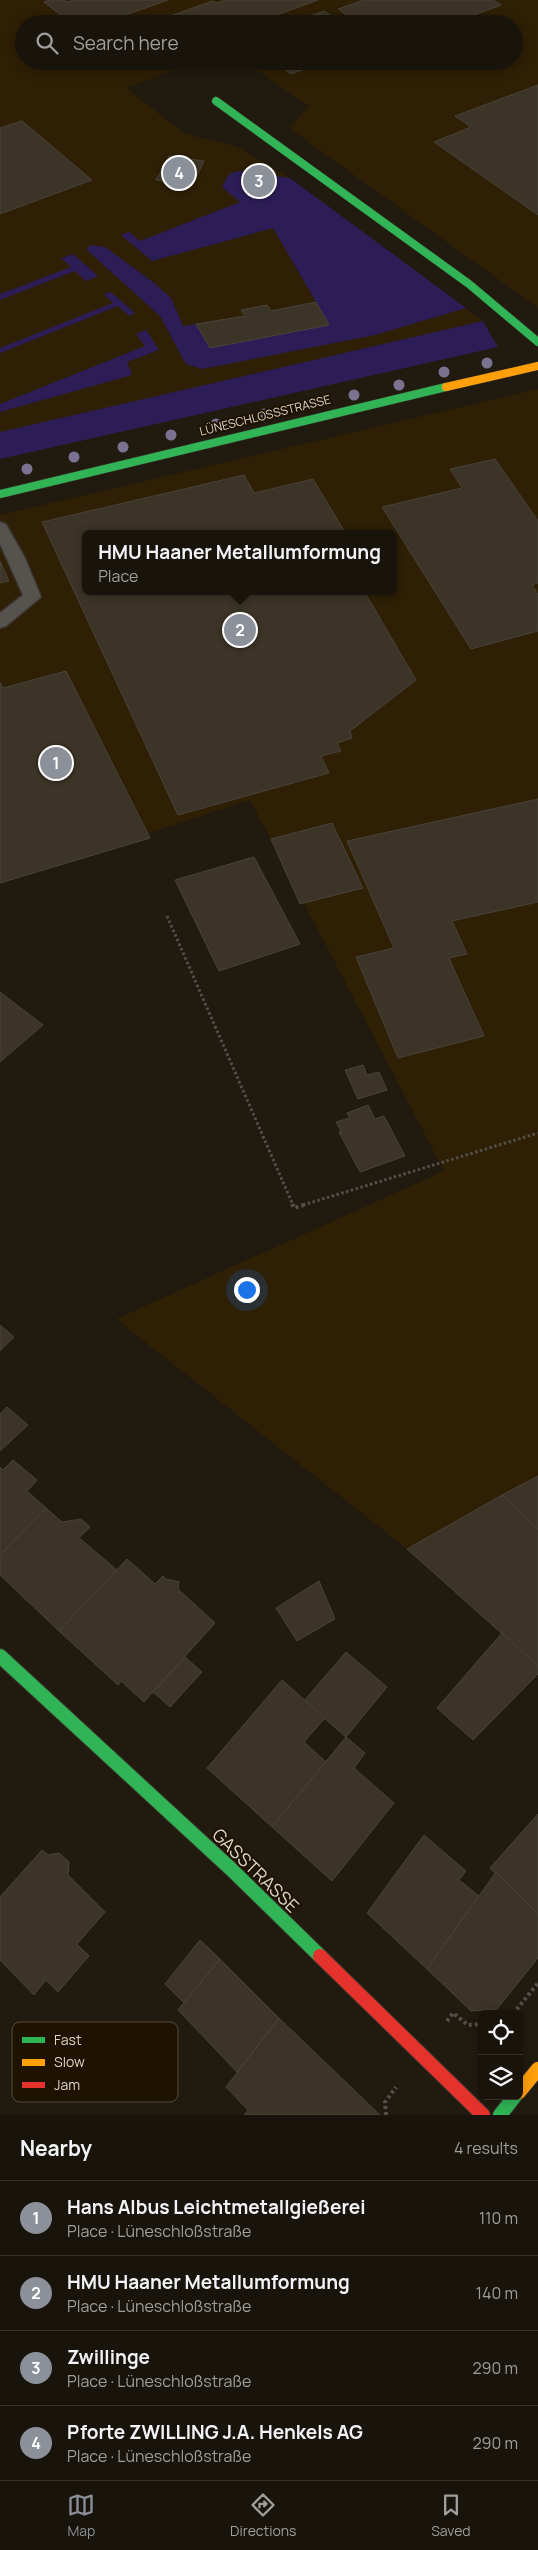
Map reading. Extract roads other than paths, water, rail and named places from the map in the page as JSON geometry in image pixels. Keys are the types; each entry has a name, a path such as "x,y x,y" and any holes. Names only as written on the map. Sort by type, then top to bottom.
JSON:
{"street":[{"path":"216,101 470,284 538,342"},
{"name":"LÜNESCHLOSSSTRASSE","path":"0,494 412,394 538,366"},
{"name":"GASSTRASSE","path":"0,1656 231,1869 483,2115"},
{"path":"523,2087 538,2069"},
{"path":"500,2115 512,2100"}],"lane":[{"path":"0,528 16,558 32,597 0,622"}],"place":[{"name":"Pforte ZWILLING J.A. Henkels AG","path":"179,173"},
{"name":"Zwillinge","path":"259,181"},
{"name":"HMU Haaner Metallumformung","path":"240,630"},
{"name":"Hans Albus Leichtmetallgießerei","path":"56,763"}]}
